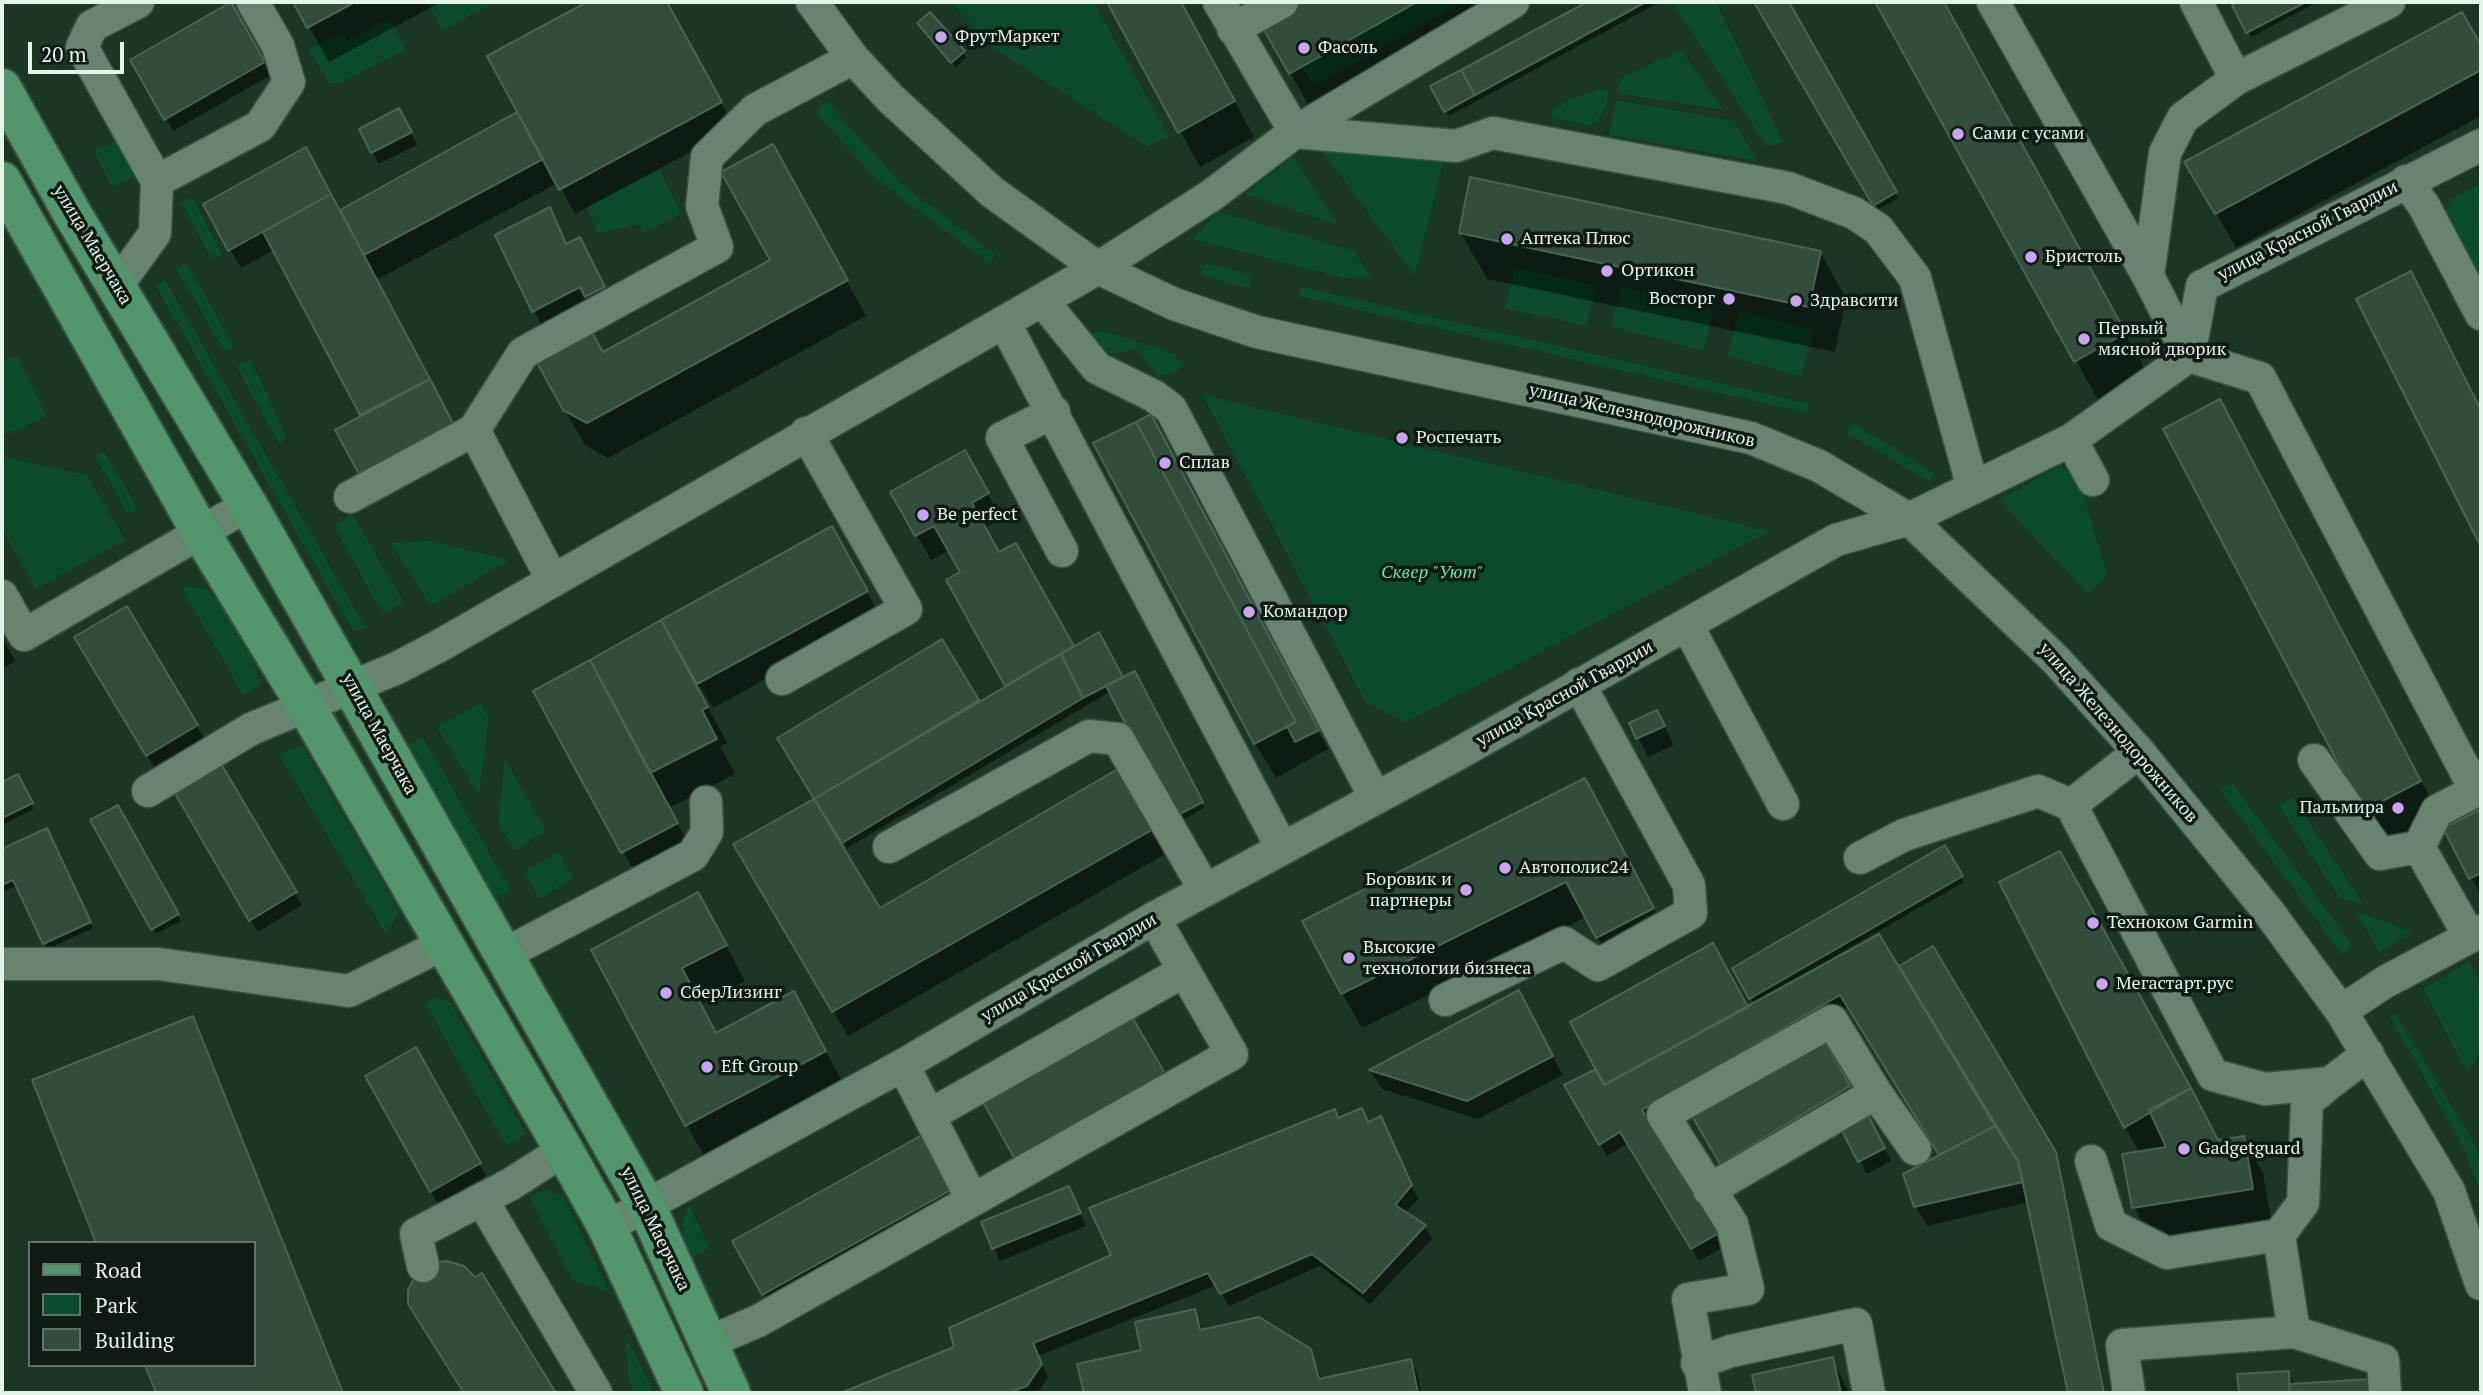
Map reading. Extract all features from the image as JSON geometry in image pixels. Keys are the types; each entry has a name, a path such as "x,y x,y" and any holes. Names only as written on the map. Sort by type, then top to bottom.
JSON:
{"main road":[{"name":"улица Маерчака","path":"2,88 54,182 248,505 353,687 646,1205 731,1393"},
{"path":"6,200 446,943 565,1150 607,1227 684,1393"}],"street":[{"path":"116,287 155,233 157,181 82,47 92,26 138,2"},
{"path":"157,181 260,126 289,82 278,46 253,2"},
{"name":"улица Железнодорожников","path":"812,2 853,58 954,160 992,192 1098,268 1174,304 1257,332 1751,438 1819,466 1909,519 2056,660 2138,752 2269,911 2341,1012 2449,1191 2481,1284"},
{"path":"1282,2 1226,15 1295,132"},
{"path":"148,791 251,729 307,708 428,652 1098,268 1212,195 1295,132 1513,2"},
{"path":"1993,2 2148,276 2189,356 2260,379 2478,789 2437,811 2419,847"},
{"path":"2196,2 2236,79"},
{"path":"2148,276 2165,153 2183,118 2236,79 2389,2"},
{"path":"350,497 474,430 523,353 717,247 702,206 707,157 755,110 853,58"},
{"path":"1295,132 1456,146 1493,133 1788,188 1854,213 1878,229 1915,278 1973,488"},
{"name":"улица Красной Гвардии","path":"607,1227 903,1065 1154,918 1454,756 1836,540 1909,519 2071,440 2189,356 2202,286 2481,145"},
{"path":"2406,181 2424,206 2481,314"},
{"path":"6,200 54,182"},
{"path":"1042,300 1097,368 1154,396 1171,408 1375,797"},
{"path":"1004,322 1054,412 1282,848"},
{"path":"1054,412 1002,438 1062,551"},
{"path":"474,430 553,581"},
{"path":"782,679 906,609 806,433"},
{"path":"2071,440 2093,480"},
{"path":"2,596 13,642 248,505"},
{"path":"1687,625 1783,804"},
{"path":"1445,1000 1564,943 1598,965 1691,913 1689,885 1579,684"},
{"path":"889,847 1088,736 1118,739 1205,890"},
{"path":"2071,805 2138,752"},
{"path":"2314,760 2380,854 2419,847"},
{"path":"1860,858 1904,835 2038,791 2071,805 2213,1075 2264,1089 2330,1083"},
{"path":"503,955 693,855 707,832 706,802"},
{"path":"2341,1012 2385,982 2475,934 2419,847"},
{"path":"709,1342 758,1321 1232,1054 1154,918"},
{"path":"2,964 159,964 349,991 446,943"},
{"path":"930,1115 1184,971"},
{"path":"1701,1378 1688,1299 1748,1289 1732,1224 1663,1115 1832,1021 1876,1093 1915,1149"},
{"path":"2091,1161 2111,1225 2166,1252 2279,1235 2303,1203 2307,1102 2368,1054"},
{"path":"903,1065 972,1199"},
{"path":"1709,1190 1876,1093"},
{"path":"424,1266 416,1234 482,1200 565,1150"},
{"path":"482,1200 596,1393"},
{"path":"2279,1235 2294,1332"},
{"path":"1701,1378 1731,1351 1856,1324 1869,1393"},
{"path":"2129,1393 2122,1345 2294,1332 2383,1360 2385,1393"}],"green space":[{"path":"427,2 494,2 443,30"},
{"path":"951,2 1093,2 1169,136 1148,147 993,48"},
{"path":"1417,2 1463,2 1313,86 1302,67"},
{"path":"1680,2 1716,2 1783,142 1767,146 1674,5"},
{"path":"389,18 406,50 341,83 329,83 308,50 341,33 347,41"},
{"path":"1681,50 1724,110 1617,93 1621,78"},
{"path":"1600,89 1609,93 1607,103 1602,115 1591,125 1552,118 1551,112 1569,100"},
{"path":"826,100 900,183 995,254 991,264 877,180 816,114"},
{"path":"1616,100 1734,121 1757,161 1609,135"},
{"path":"117,140 135,176 112,187 94,151"},
{"path":"1321,149 1444,159 1415,276"},
{"path":"1293,157 1337,224 1245,194"},
{"path":"660,170 682,214 643,233 639,224 598,233 587,206"},
{"path":"2481,184 2481,286 2444,216 2451,199"},
{"path":"192,197 222,255 212,260 181,202"},
{"path":"1217,211 1354,251 1372,278 1345,278 1193,239"},
{"path":"187,264 234,346 224,351 177,269"},
{"path":"1208,264 1251,275 1249,289 1203,275 1200,266"},
{"path":"1515,267 1596,286 1586,326 1505,308"},
{"path":"165,280 366,628 353,631 156,286"},
{"path":"1621,286 1714,310 1703,351 1611,326"},
{"path":"1302,287 1810,404 1807,412 1767,404 1299,296"},
{"path":"1739,311 1814,330 1801,376 1727,356"},
{"path":"1107,332 1174,354 1186,366 1160,377 1137,349 1110,354 1088,333"},
{"path":"18,356 47,416 5,435 2,434 2,360"},
{"path":"251,360 287,439 279,443 236,366"},
{"name":"Сквер \"Уют\"","path":"1203,395 1769,532 1405,723 1365,701"},
{"path":"1852,422 1937,475 1928,481 1847,433"},
{"path":"104,451 137,512 128,513 95,456"},
{"path":"2,457 87,475 125,540 36,589 2,529"},
{"path":"2060,465 2081,486 2107,575 2089,594 1999,500"},
{"path":"352,514 404,603 383,614 334,526"},
{"path":"431,541 509,560 431,606 391,543"},
{"path":"181,587 207,589 240,633 252,657 260,683 244,696"},
{"path":"480,703 489,717 479,795 437,727"},
{"path":"423,737 510,890 494,899 407,746"},
{"path":"303,746 400,912 386,934 279,754"},
{"path":"505,759 546,831 515,851 498,823"},
{"path":"2231,782 2352,944 2342,954 2220,790"},
{"path":"2292,797 2364,905 2339,897 2279,806"},
{"path":"558,852 573,878 539,899 524,872"},
{"path":"2355,911 2413,932 2380,952"},
{"path":"2469,962 2481,985 2481,1051 2467,1072 2423,989"},
{"path":"437,997 451,1002 526,1134 506,1146 425,1003"},
{"path":"2395,1013 2473,1141 2481,1163 2481,1192 2460,1141 2390,1017"},
{"path":"547,1189 563,1196 610,1292 572,1280 529,1195"},
{"path":"690,1205 709,1249 692,1257 683,1231 684,1218"},
{"path":"625,1336 654,1393 635,1393 629,1380"}],"building":[{"path":"231,2 265,62 164,120 130,60"},
{"path":"293,2 355,2 307,28"},
{"path":"587,2 667,2 722,102 559,190 487,56"},
{"path":"1107,2 1181,2 1235,101 1178,133"},
{"path":"1302,2 1417,2 1289,74 1261,25"},
{"path":"1587,2 1646,2 1475,95 1461,70"},
{"path":"1754,2 1789,2 1897,192 1873,206"},
{"path":"1875,2 1944,2 2126,333 2074,362"},
{"path":"2238,2 2306,2 2246,33 2232,5"},
{"name":"ФрутМаркет","path":"930,12 965,51 951,63 917,23"},
{"path":"2462,12 2481,45 2481,70 2215,214 2184,162"},
{"path":"1461,70 1475,95 1444,112 1430,86"},
{"path":"399,108 412,132 371,153 359,129"},
{"path":"517,112 543,159 364,255 340,210"},
{"path":"773,144 848,280 587,423 563,410 535,359 590,329 603,352 770,260 721,172"},
{"path":"306,147 331,194 228,251 203,204"},
{"path":"1470,177 1821,251 1809,307 1459,233"},
{"path":"331,194 430,379 360,415 263,232"},
{"path":"550,207 566,244 580,237 605,287 585,297 580,287 532,312 495,235"},
{"path":"2411,271 2481,410 2481,547 2356,299"},
{"path":"430,379 454,425 360,476 335,430"},
{"path":"2220,399 2421,781 2363,811 2163,429"},
{"path":"1151,414 1319,730 1295,742 1287,726 1296,722 1136,422"},
{"path":"1136,422 1296,722 1254,744 1093,443"},
{"path":"965,450 989,493 972,503 999,552 1016,543 1074,646 1005,686 946,580 960,572 934,526 915,536 890,492"},
{"path":"832,526 868,591 697,684 661,620"},
{"path":"127,606 198,725 146,756 74,637"},
{"path":"661,620 708,707 702,710 717,739 650,773 590,660"},
{"path":"1099,632 1123,677 1083,698 1061,654"},
{"path":"942,639 979,700 814,799 777,738"},
{"path":"1061,654 1083,698 842,843 814,799"},
{"path":"590,660 678,823 621,853 533,691"},
{"path":"1135,671 1203,802 1174,817 1106,686"},
{"path":"1657,710 1665,726 1636,739 1629,723"},
{"path":"220,762 297,892 249,921 173,790"},
{"path":"1121,767 1157,827 832,1012 733,844 814,799 880,908"},
{"path":"18,774 33,803 2,818 2,782"},
{"path":"1585,778 1654,908 1596,938 1566,882 1341,994 1302,921"},
{"path":"118,805 179,914 151,930 90,820"},
{"path":"2481,809 2481,873 2469,879 2443,828"},
{"path":"47,828 91,922 43,944 13,880 2,885 2,849"},
{"path":"1945,845 1963,876 1749,999 1732,968"},
{"path":"2060,851 2191,1088 2124,1128 1999,882"},
{"path":"698,892 727,945 682,968 716,1033 794,991 826,1051 685,1126 591,950"},
{"path":"1879,934 1995,1126 1939,1155 1840,995 1642,1110 1721,1232 1691,1249 1620,1132 1599,1145 1564,1085 1596,1069 1604,1085"},
{"path":"1713,943 1748,1007 1604,1085 1570,1022"},
{"path":"1933,946 2056,1152 2104,1393 2068,1393 2018,1161 1899,966"},
{"path":"1519,990 1553,1056 1467,1101 1369,1070"},
{"path":"193,1016 343,1393 156,1393 146,1367 256,1367 256,1241 95,1241 32,1080"},
{"path":"1132,1017 1166,1075 1016,1161 983,1102"},
{"path":"1823,1038 1850,1086 1720,1164 1692,1116"},
{"path":"416,1047 481,1163 430,1192 365,1076"},
{"path":"2191,1088 2218,1140 2244,1136 2253,1189 2132,1208 2122,1154 2166,1147 2149,1110"},
{"path":"1362,1108 1368,1122 1381,1116 1412,1185 1395,1205 1426,1225 1363,1293 1312,1254 1220,1294 1208,1273 1033,1343 1042,1364 1027,1386 1008,1393 841,1393 954,1347 949,1328 1111,1255 1089,1208 1335,1109 1338,1118"},
{"path":"1867,1113 1885,1148 1858,1162 1840,1127"},
{"path":"1995,1126 2018,1161 2023,1182 1914,1207 1903,1174"},
{"path":"922,1135 953,1189 762,1295 732,1241"},
{"path":"1069,1186 1081,1213 992,1249 981,1222"},
{"path":"446,1261 464,1266 475,1277 482,1273 556,1393 464,1393 408,1304 408,1290 414,1278 432,1263"},
{"path":"1195,1309 1200,1330 1259,1317 1311,1349 1319,1379 1411,1359 1418,1393 1084,1393 1077,1364 1141,1350 1135,1322"},
{"path":"1833,1357 1841,1393 1756,1393 1752,1375"},
{"path":"2289,1371 2290,1393 2239,1393 2237,1374"},
{"path":"2372,1379 2373,1393 2290,1393 2289,1384"}],"place":[{"name":"ФрутМаркет","path":"941,37"},
{"name":"Фасоль","path":"1304,48"},
{"name":"Сами с усами","path":"1958,134"},
{"name":"Аптека Плюс","path":"1507,239"},
{"name":"Бристоль","path":"2031,257"},
{"name":"Ортикон","path":"1607,271"},
{"name":"Восторг","path":"1729,299"},
{"name":"Здравсити","path":"1796,301"},
{"name":"Первый мясной дворик","path":"2084,339"},
{"name":"Роспечать","path":"1402,438"},
{"name":"Сплав","path":"1165,463"},
{"name":"Be perfect","path":"923,515"},
{"name":"Командор","path":"1249,612"},
{"name":"Пальмира","path":"2398,808"},
{"name":"Автополис24","path":"1505,868"},
{"name":"Боровик и партнеры","path":"1466,890"},
{"name":"Техноком Garmin","path":"2093,923"},
{"name":"Высокие технологии бизнеса","path":"1349,958"},
{"name":"Мегастарт.рус","path":"2102,984"},
{"name":"СберЛизинг","path":"666,993"},
{"name":"Eft Group","path":"707,1067"},
{"name":"Gadgetguard","path":"2184,1149"}]}
